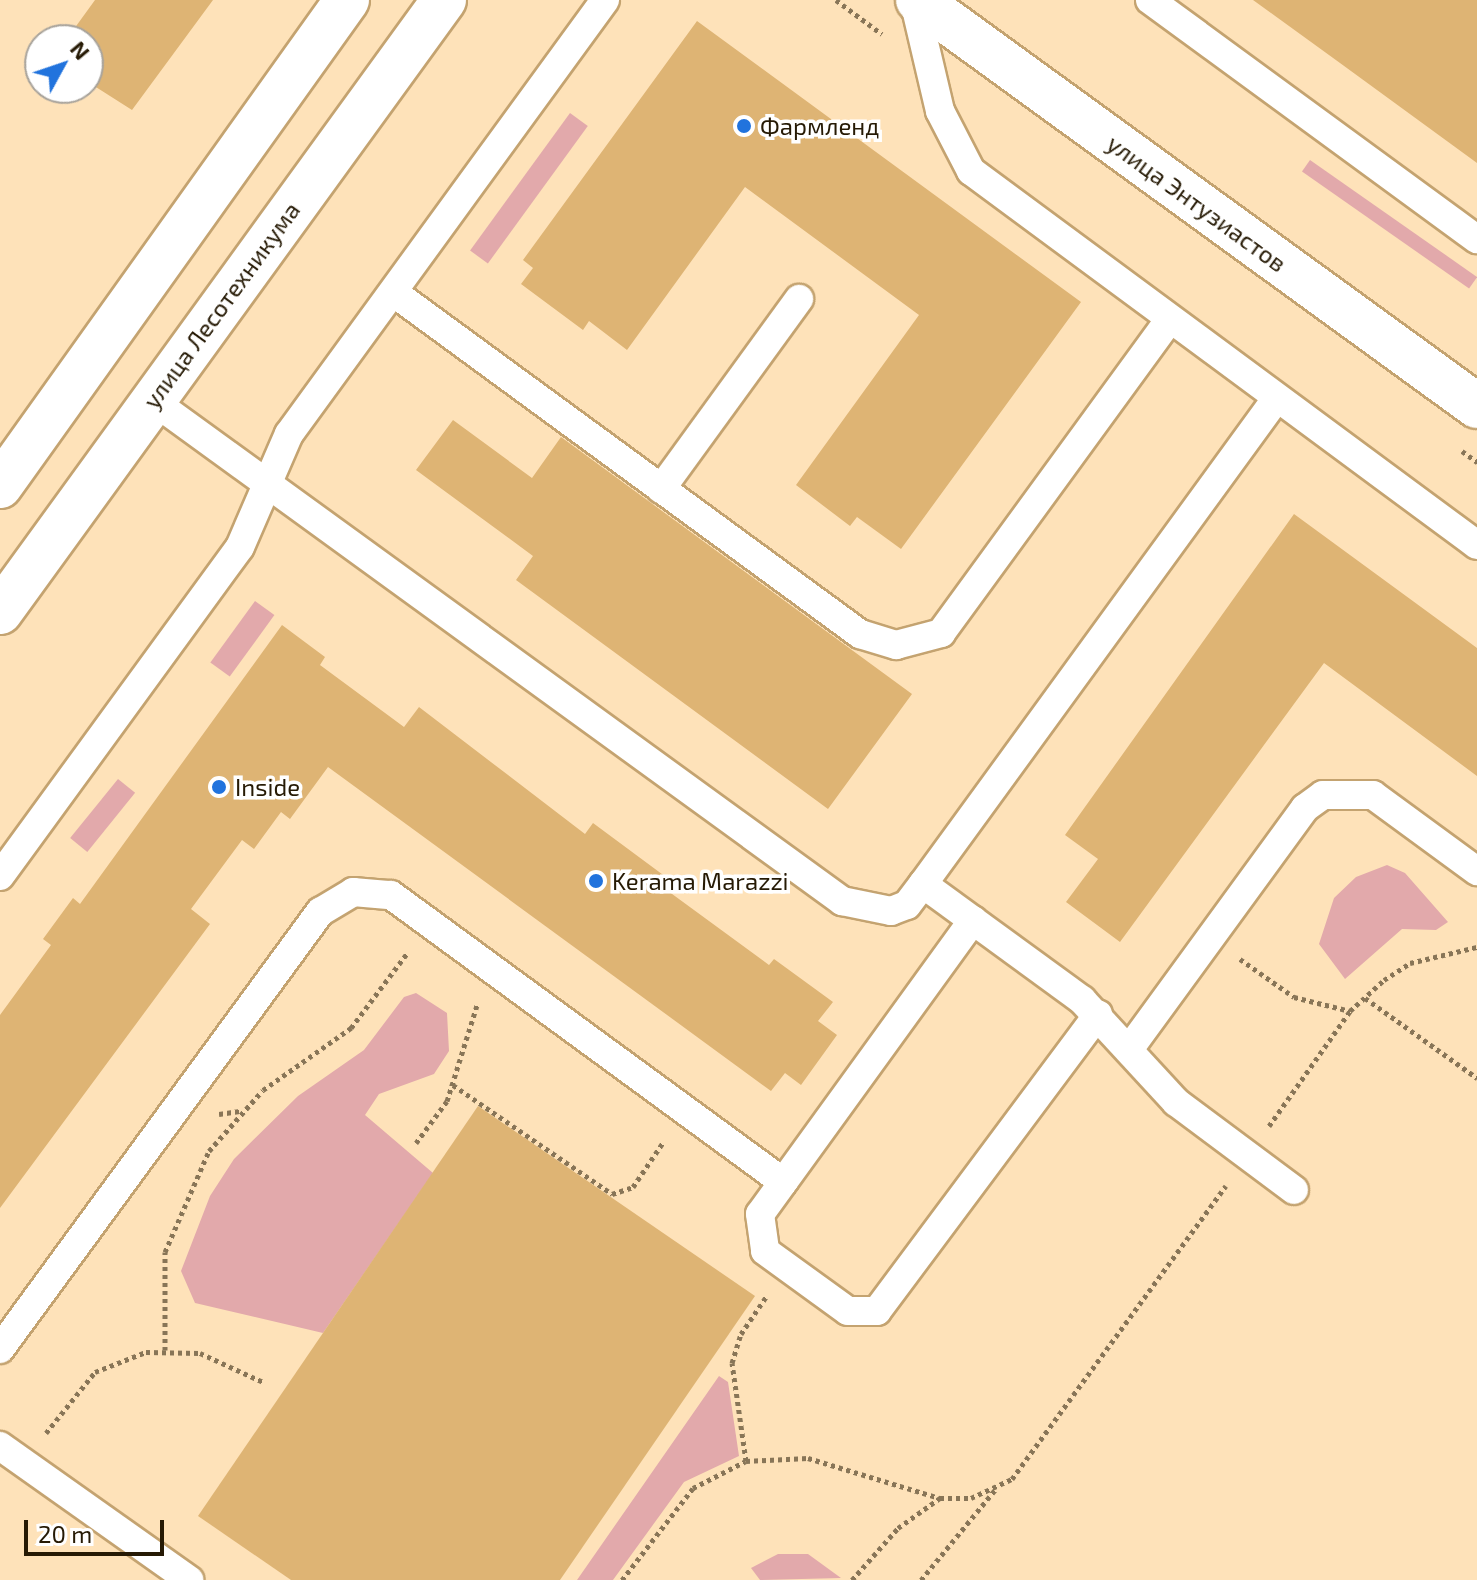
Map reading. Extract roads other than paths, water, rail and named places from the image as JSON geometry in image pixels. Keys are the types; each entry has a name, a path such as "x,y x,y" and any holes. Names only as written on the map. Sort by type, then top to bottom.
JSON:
{"main road":[{"path":"0,486 347,0"},
{"name":"улица Лесотехникума","path":"0,612 444,0"},
{"name":"улица Энтузиастов","path":"916,0 1477,406"}],"lane":[{"path":"0,876 240,547 289,434 605,0"},
{"path":"916,0 940,111 971,171 1477,545"},
{"path":"1150,0 1477,239"},
{"path":"393,292 860,634 896,645 924,641 941,633 1169,320"},
{"path":"661,489 799,299"},
{"path":"152,400 842,901 891,911 907,905 923,884 1276,399"},
{"path":"1130,1048 1305,808 1339,790 1373,795 1477,871"},
{"path":"923,884 1098,1014 1176,1102 1294,1190"},
{"path":"0,1349 320,912 339,897 373,890 423,919 783,1182"},
{"path":"973,920 760,1214 757,1232 765,1251 848,1311 868,1314 885,1306 1098,1014"},
{"path":"10,1456 189,1580"}],"place":[{"name":"Фармленд","path":"744,126"},
{"name":"Inside","path":"219,787"},
{"name":"Kerama Marazzi","path":"596,881"}]}
